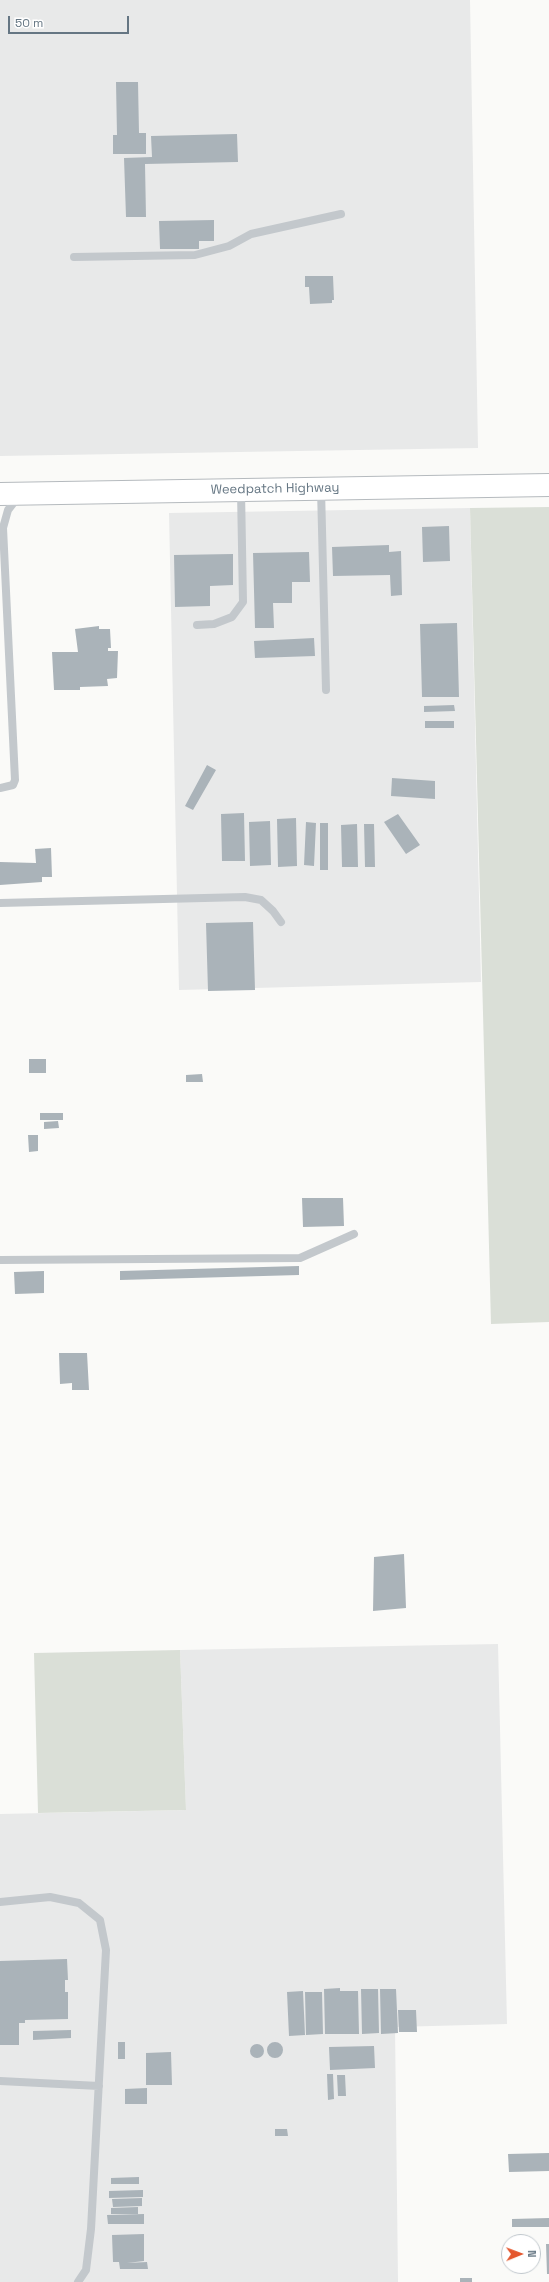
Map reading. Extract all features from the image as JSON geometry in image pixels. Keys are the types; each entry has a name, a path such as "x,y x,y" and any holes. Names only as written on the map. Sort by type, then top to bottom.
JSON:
{"main road":[{"name":"Weedpatch Highway","path":"0,494 549,485"}],"lane":[{"path":"74,257 195,255 229,246 251,234 341,214"},
{"path":"320,489 326,690"},
{"path":"198,625 214,624 232,617 243,602 241,490"},
{"path":"0,788 13,785 15,780 3,528 4,519 8,510 22,494"},
{"path":"0,903 245,897 261,900 274,910 281,922"},
{"path":"0,1260 300,1258 354,1234"},
{"path":"0,1902 50,1897 79,1903 100,1920 106,1950 91,2229 86,2270 78,2282"},
{"path":"0,2081 99,2086"}],"shaded area":[{"path":"0,0 470,0 478,448 0,456"},
{"path":"549,507 549,1322 491,1324 470,508"},
{"path":"470,508 481,982 179,990 169,513"},
{"path":"498,1644 507,2024 395,2027 398,2282 0,2282 0,1814 186,1810 180,1650"},
{"path":"180,1650 186,1810 38,1813 34,1653"}],"building":[{"path":"116,82 138,82 139,133 146,133 146,154 113,154 113,135 117,135"},
{"path":"237,134 238,162 145,164 146,217 126,217 124,158 152,157 151,136"},
{"path":"214,220 214,241 199,241 199,249 160,249 159,221"},
{"path":"305,276 333,276 334,300 332,300 332,303 310,304 309,287 305,287"},
{"path":"449,526 450,561 423,562 422,527"},
{"path":"389,545 389,552 401,551 402,595 391,596 390,575 333,576 332,547"},
{"path":"309,552 310,582 292,582 292,603 273,603 274,628 255,628 253,553"},
{"path":"233,554 233,585 210,586 210,606 175,607 174,555"},
{"path":"457,623 459,697 422,697 420,624"},
{"path":"99,626 99,629 110,629 111,648 108,648 108,651 118,651 117,678 107,679 108,686 80,687 80,690 54,690 52,652 78,652 75,629"},
{"path":"314,638 315,656 255,658 254,641"},
{"path":"454,705 455,711 424,712 424,706"},
{"path":"425,721 454,721 454,728 425,728"},
{"path":"207,765 216,770 193,810 185,806"},
{"path":"392,778 435,781 435,799 391,796"},
{"path":"244,813 245,861 222,861 221,814"},
{"path":"398,814 420,845 406,854 384,822"},
{"path":"296,818 297,866 278,867 277,819"},
{"path":"270,821 271,865 250,866 249,822"},
{"path":"306,822 316,823 314,866 304,865"},
{"path":"320,823 328,823 328,870 320,870"},
{"path":"357,824 358,867 342,867 341,825"},
{"path":"364,824 374,824 375,867 365,867"},
{"path":"51,848 52,877 42,877 42,882 0,885 0,862 36,863 35,849"},
{"path":"253,922 255,990 208,991 206,923"},
{"path":"29,1059 46,1059 46,1073 29,1073"},
{"path":"202,1074 203,1082 186,1082 186,1075"},
{"path":"40,1113 63,1113 63,1120 40,1120"},
{"path":"58,1121 59,1128 44,1129 44,1122"},
{"path":"28,1135 38,1135 38,1151 29,1152"},
{"path":"302,1198 343,1198 344,1226 303,1227"},
{"path":"299,1266 299,1275 120,1280 120,1271"},
{"path":"44,1271 44,1293 15,1294 14,1272"},
{"path":"59,1353 87,1353 89,1390 72,1390 72,1383 60,1384"},
{"path":"404,1554 406,1608 373,1611 374,1557"},
{"path":"67,1959 68,1980 65,1980 65,1992 68,1992 68,2019 25,2020 25,2023 19,2023 19,2045 0,2045 0,1961"},
{"path":"340,1988 340,1991 358,1991 359,2034 325,2034 324,1989"},
{"path":"361,1989 378,1989 379,2033 362,2034"},
{"path":"380,1989 396,1989 398,2033 381,2034"},
{"path":"303,1991 305,2035 289,2036 287,1992"},
{"path":"305,1992 322,1992 323,2034 306,2035"},
{"path":"398,2010 416,2010 417,2032 399,2032"},
{"path":"71,2030 71,2038 33,2040 33,2031"},
{"path":"118,2042 125,2042 125,2059 118,2059"},
{"path":"272,2042 278,2042 283,2047 281,2056 278,2058 272,2058 267,2053 267,2047"},
{"path":"257,2044 262,2046 264,2051 262,2056 257,2058 252,2056 250,2051 252,2046"},
{"path":"374,2046 375,2068 330,2070 329,2047"},
{"path":"171,2052 172,2085 146,2085 146,2053"},
{"path":"327,2074 333,2074 334,2099 328,2100"},
{"path":"337,2075 345,2075 346,2096 338,2096"},
{"path":"147,2088 147,2104 125,2104 125,2089"},
{"path":"275,2129 287,2129 288,2136 275,2136"},
{"path":"549,2153 549,2171 509,2172 508,2154"},
{"path":"139,2177 139,2184 111,2184 111,2178"},
{"path":"143,2190 143,2197 109,2198 109,2191"},
{"path":"142,2198 142,2206 113,2207 112,2199"},
{"path":"138,2207 138,2214 111,2214 111,2208"},
{"path":"144,2214 144,2224 108,2224 107,2215"},
{"path":"549,2218 549,2227 512,2227 512,2219"},
{"path":"144,2234 144,2261 127,2263 147,2262 148,2269 120,2269 119,2262 113,2262 112,2235"},
{"path":"546,2244 549,2244 549,2274 547,2274"},
{"path":"460,2278 472,2278 472,2282 460,2282"}]}
